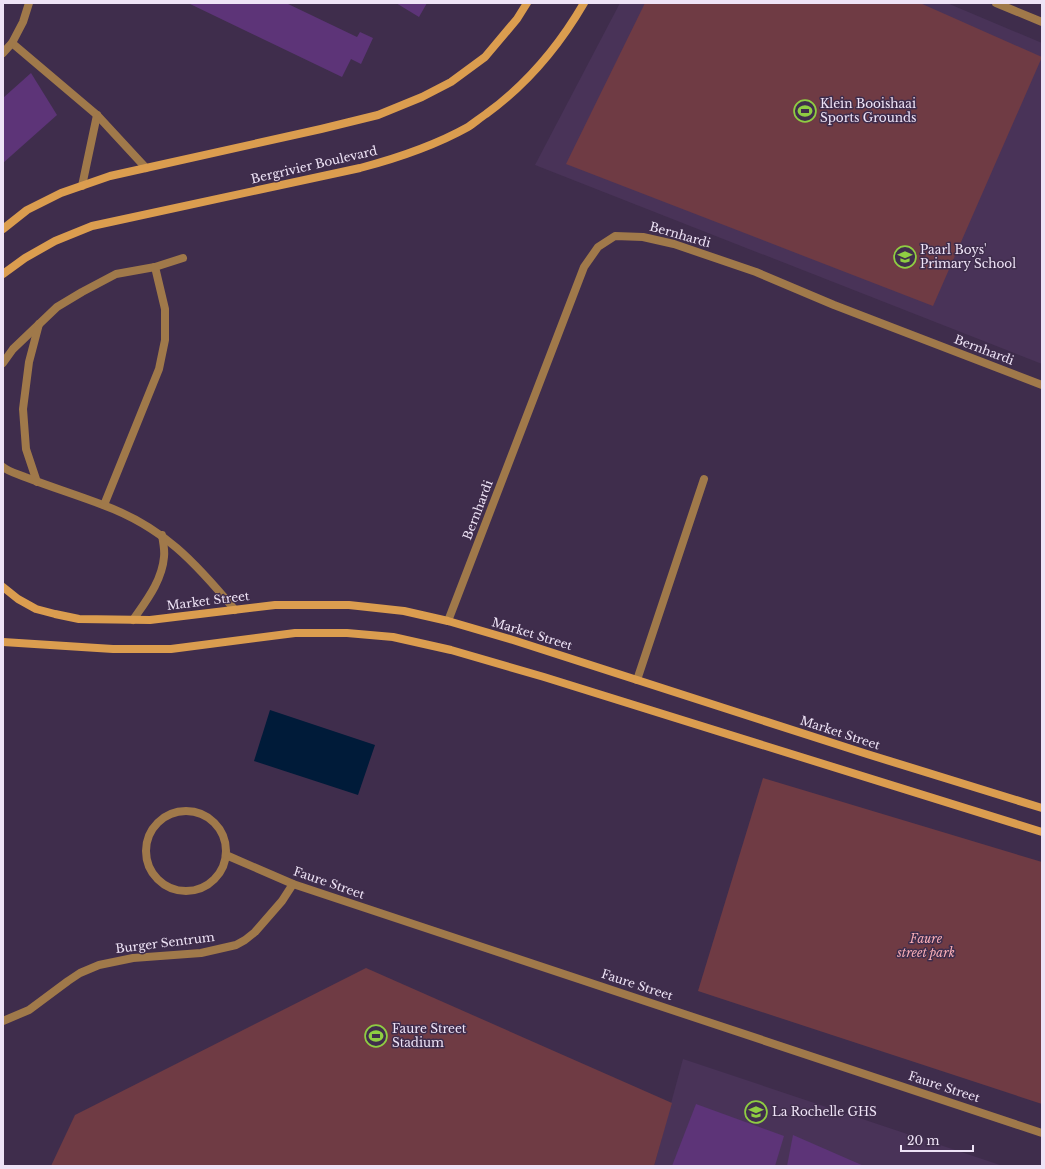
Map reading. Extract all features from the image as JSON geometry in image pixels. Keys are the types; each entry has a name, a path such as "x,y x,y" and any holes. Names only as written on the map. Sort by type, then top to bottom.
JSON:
{"main road":[{"path":"3,229 27,210 61,193 110,176 378,115 422,97 451,82 485,56 517,19 527,3"},
{"name":"Bergrivier Boulevard","path":"3,274 25,258 55,241 92,226 360,168 400,157 435,143 470,126 520,87 551,52 584,3"},
{"name":"Market Street","path":"3,587 18,599 36,609 79,619 150,620 275,605 349,605 404,611 448,621 513,640 1042,808"},
{"path":"3,642 113,649 164,649 295,633 347,633 393,638 451,650 544,677 1042,832"}],"street":[{"path":"3,53 12,43 23,22 29,3"},
{"path":"996,3 1042,22"},
{"path":"12,43 97,115 146,168"},
{"path":"82,186 97,115"},
{"name":"Bernhardi","path":"448,621 584,267 598,247 615,236 643,236 674,244 756,272 834,306 1042,385"},
{"path":"3,363 13,350 57,307 82,292 116,274 155,267 183,258"},
{"path":"104,505 159,369 165,340 164,309 155,267"},
{"path":"38,482 26,449 23,409 29,362 39,324"},
{"path":"3,467 38,482 104,505 141,521 162,535 183,552 208,578 235,610"},
{"path":"637,680 704,478"},
{"path":"133,620 151,594 160,573 164,557 162,535"},
{"path":"190,810 205,815 217,825 225,839 226,855 222,870 211,882 197,890 181,891 166,887 154,876 146,862 145,847 150,832 160,819 174,812 190,810"},
{"name":"Faure Street","path":"226,855 293,884 1042,1133"},
{"name":"Burger Sentrum","path":"3,1021 29,1010 80,973 99,965 132,958 201,953 236,945 255,932 282,901 293,884"}],"shaded area":[{"name":"Klein Booishaai Sports Grounds","path":"620,3 947,3 1042,43 1042,364 535,165"},
{"name":"La Rochelle GHS","path":"683,1059 1003,1166 654,1166"}],"green space":[{"name":"Klein Booishaai Sports Grounds","path":"645,3 920,3 1042,57 933,306 566,164"},
{"name":"Faure street park","path":"763,778 1042,862 1042,1104 698,991"},
{"name":"Faure Street Stadium","path":"366,968 672,1103 654,1166 51,1166 75,1115"}],"water":[{"path":"270,710 375,745 358,795 254,761"}],"building":[{"path":"188,3 286,3 357,37 360,32 373,38 361,64 351,59 342,77"},
{"path":"396,3 427,3 419,17"},
{"path":"31,73 57,115 3,163 3,98"},
{"path":"696,1104 784,1136 775,1166 672,1166"},
{"path":"793,1135 864,1166 787,1166"}],"place":[{"name":"Klein Booishaai Sports Grounds","path":"805,111"},
{"name":"Paarl Boys' Primary School","path":"905,257"},
{"name":"Faure Street Stadium","path":"376,1036"},
{"name":"La Rochelle GHS","path":"756,1112"}]}
